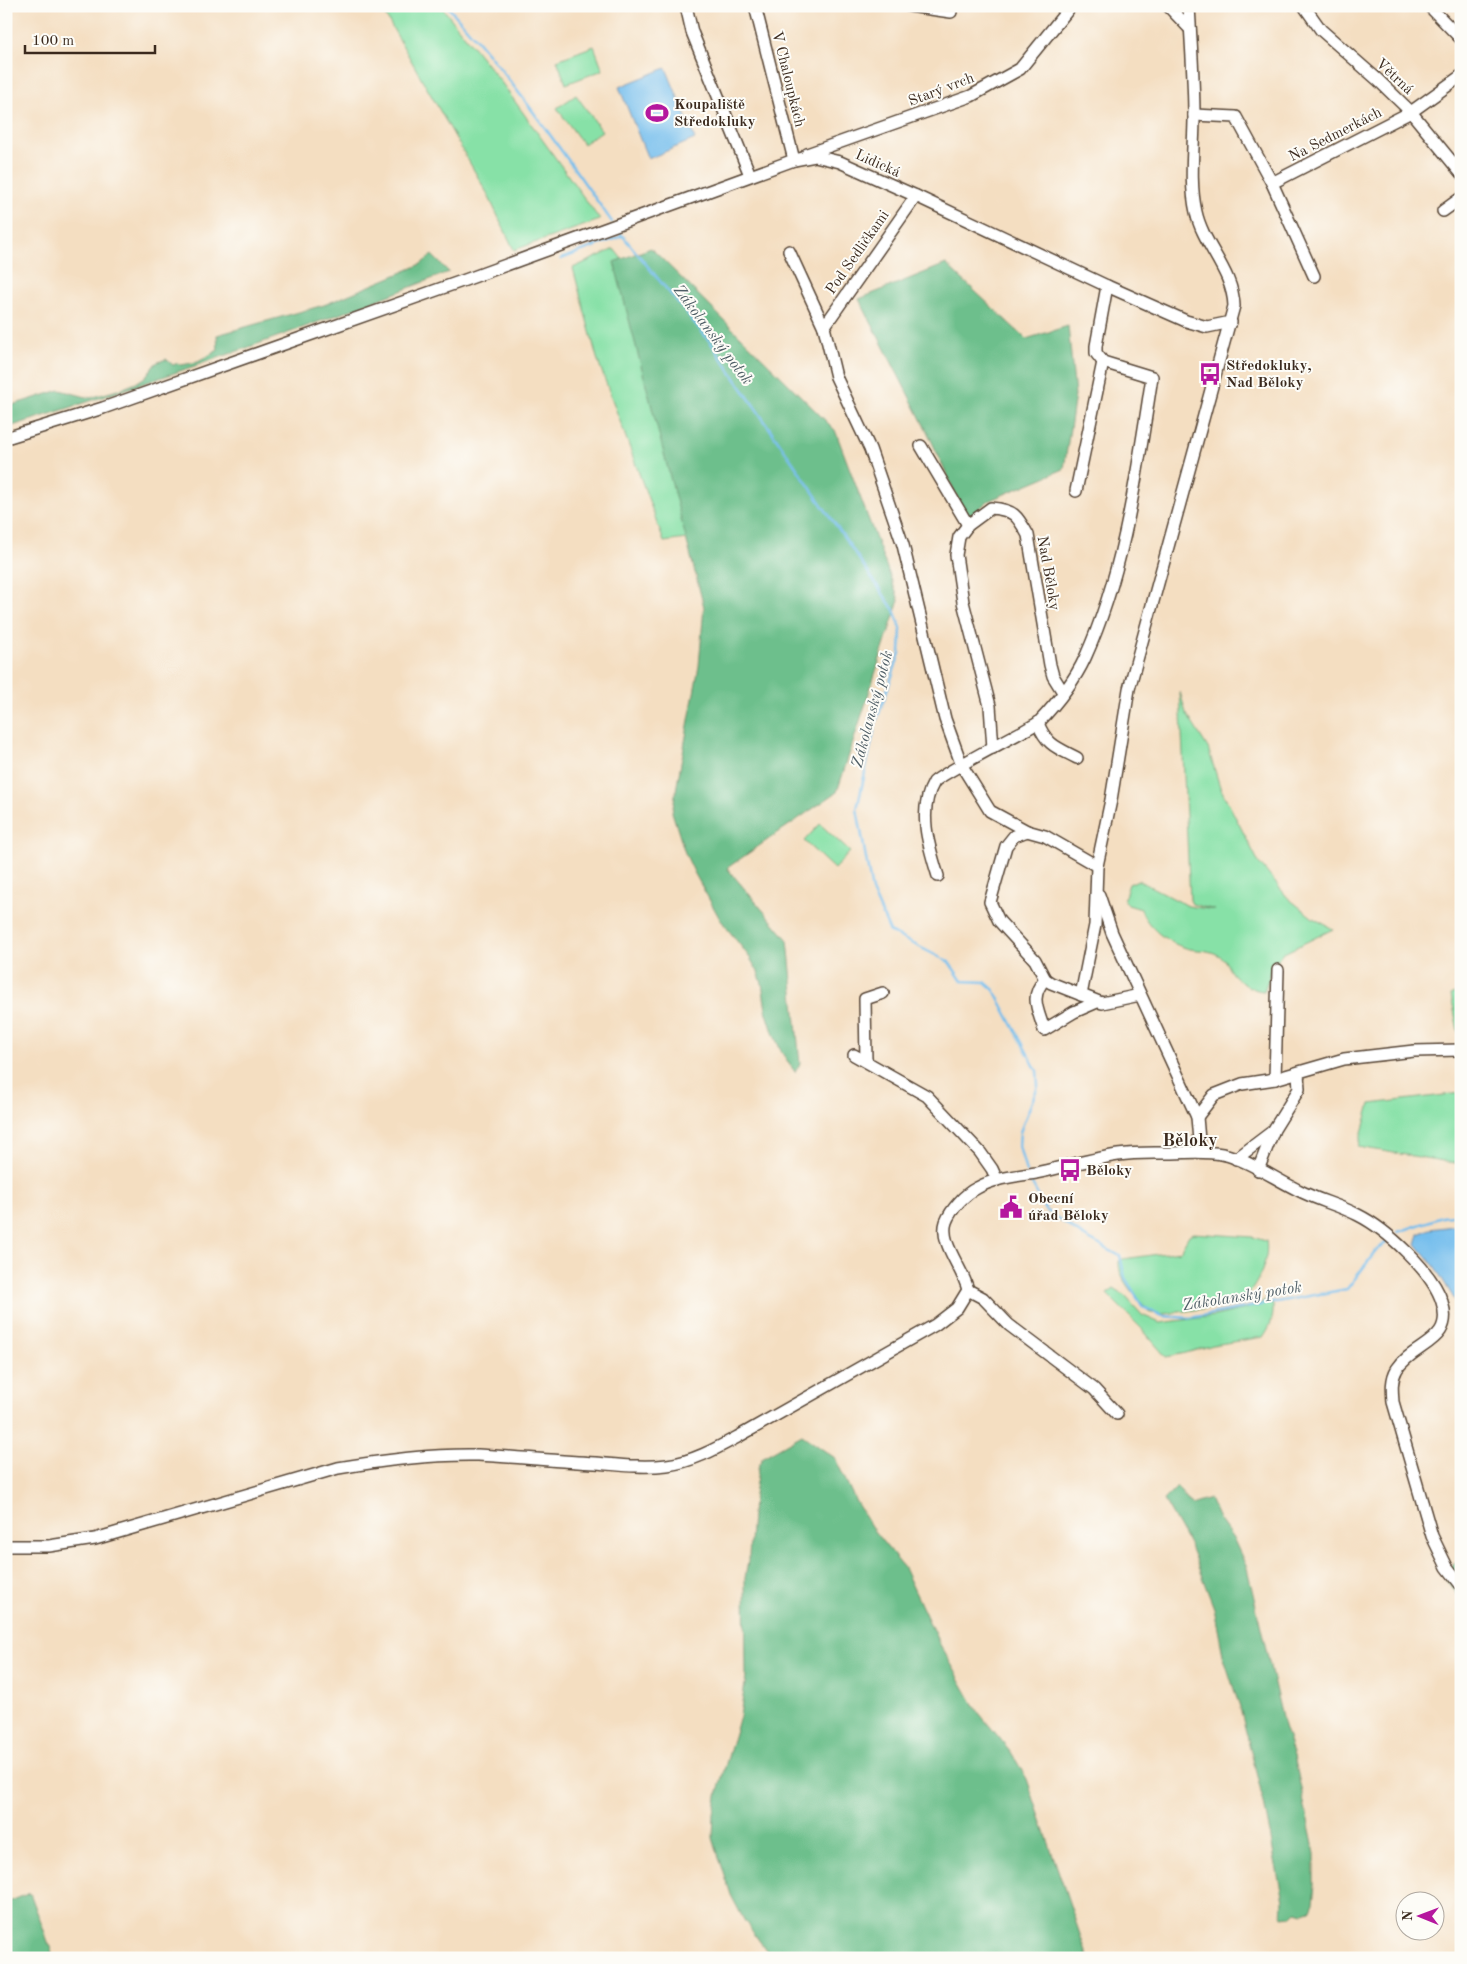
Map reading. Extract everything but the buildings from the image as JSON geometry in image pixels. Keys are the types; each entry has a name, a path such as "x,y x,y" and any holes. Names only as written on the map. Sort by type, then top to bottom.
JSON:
{"street":[{"path":"686,6 692,32 750,176"},
{"name":"V Chaloupkách","path":"755,6 794,160"},
{"path":"909,6 951,12"},
{"name":"Starý vrch","path":"794,160 836,143 971,96 1020,69 1071,6"},
{"path":"1168,6 1190,29"},
{"path":"1081,995 1095,925 1097,866 1111,800 1129,689 1234,306 1234,294 1226,274 1202,230 1196,211 1193,183 1194,115 1189,6"},
{"name":"Větrná","path":"1304,6 1321,30 1411,112 1461,173"},
{"path":"1429,6 1461,39"},
{"name":"Na Sedmerkách","path":"1272,183 1411,112 1461,76"},
{"path":"1194,115 1236,117 1272,183 1314,276"},
{"name":"Lidická","path":"6,438 102,408 794,160 815,156 830,159 916,196 1107,286 1199,326 1217,326 1231,322"},
{"name":"Pod Sedličkami","path":"824,326 916,196"},
{"path":"1443,211 1461,198"},
{"name":"Pod Sedličkami","path":"789,251 824,326 836,377 870,449 903,545 944,719 962,766"},
{"path":"938,876 927,840 926,801 935,780 1038,723 1064,692 1084,659 1116,569 1134,491 1152,378 1103,362 1096,353 1107,286"},
{"path":"1076,491 1103,362"},
{"path":"921,446 968,524"},
{"name":"Nad Běloky","path":"993,748 990,706 964,602 956,555 959,537 968,524 991,508 1006,509 1018,516 1028,534 1050,665 1054,676 1064,692"},
{"path":"1038,723 1042,733 1051,745 1077,758"},
{"path":"962,766 990,811 1027,830 1045,836 1097,866"},
{"path":"1027,830 1014,836 1006,846 990,902 999,921 1035,960 1046,979 1097,1002"},
{"path":"1097,890 1112,932 1197,1117 1200,1152"},
{"path":"1274,1079 1278,970"},
{"path":"1046,979 1040,985 1035,996 1044,1030 1074,1012 1097,1002 1110,1002 1140,995"},
{"path":"866,1061 865,999 883,993"},
{"path":"1197,1117 1214,1095 1242,1084 1274,1079 1344,1059 1414,1051 1461,1050"},
{"path":"854,1055 927,1096 980,1152 997,1180"},
{"path":"1258,1170 1273,1132 1299,1089 1298,1073"},
{"path":"1236,1158 1273,1132"},
{"path":"1117,1414 1094,1389 1009,1325 983,1298 968,1290 963,1272 945,1238 946,1223 956,1207 976,1188 997,1180 1120,1154 1200,1152 1222,1154 1236,1158 1300,1192 1359,1215 1390,1236 1434,1284 1442,1301 1444,1312 1443,1324 1438,1336 1406,1359 1397,1369 1391,1386 1393,1402 1432,1536 1447,1567 1461,1585"},
{"path":"6,1546 50,1546 96,1539 338,1468 377,1461 431,1456 476,1455 638,1466 669,1465 710,1451 733,1439 935,1324 957,1308 968,1290"}],"green space":[{"path":"380,6 441,6 501,82 600,220 514,250 487,193"},
{"path":"594,46 603,70 566,84 557,60"},
{"path":"576,95 602,131 583,144 557,108"},
{"path":"651,248 835,430 899,600 837,792 727,868 788,940 800,1064 795,1072 782,1053 774,1035 766,1010 762,983 758,972 750,958 720,919 695,874 685,853 672,812 699,666 704,607 614,262"},
{"path":"614,249 657,302 716,535 664,542 597,358 573,268"},
{"path":"432,255 449,272 229,354 6,428 6,407 60,390 90,398 136,383 145,377 156,363 166,359 173,365 198,362 218,350 217,335 324,305 421,264"},
{"path":"946,264 1026,339 1068,326 1075,395 1064,469 988,501 967,519 927,431 859,299"},
{"path":"1180,692 1186,713 1208,748 1220,787 1259,863 1288,898 1313,918 1333,929 1282,954 1273,967 1264,991 1241,982 1220,956 1209,951 1182,947 1167,940 1148,923 1141,909 1128,905 1124,899 1129,884 1138,880 1188,906 1215,910 1192,904 1190,900"},
{"path":"820,824 850,852 834,869 804,841"},
{"path":"1461,990 1461,1046 1451,995"},
{"path":"1461,1093 1461,1164 1358,1147 1370,1104"},
{"path":"1193,1233 1252,1237 1266,1241 1266,1257 1256,1284 1239,1304 1164,1314 1150,1313 1125,1282 1119,1261 1180,1251 1189,1235"},
{"path":"1114,1289 1125,1296 1142,1315 1160,1323 1214,1316 1246,1309 1265,1301 1273,1305 1273,1314 1270,1326 1263,1337 1213,1345 1166,1357 1142,1329 1107,1294"},
{"path":"802,1435 835,1458 856,1502 874,1531 904,1568 938,1641 979,1713 1011,1752 1027,1779 1088,1958 772,1958 744,1920 731,1895 713,1838 714,1814 718,1791 740,1716 746,1677 745,1578 749,1556 753,1500 759,1464 763,1457"},
{"path":"1177,1487 1191,1505 1210,1499 1219,1519 1234,1540 1247,1568 1284,1726 1294,1756 1315,1854 1313,1902 1309,1911 1304,1913 1297,1911 1292,1916 1282,1917 1283,1901 1264,1803 1240,1708 1223,1655 1214,1608 1190,1546 1164,1500"},
{"path":"1461,1559 1461,1599 1441,1574"},
{"path":"30,1893 54,1958 6,1958 6,1903"}],"water":[{"name":"Koupaliště Středokluky","path":"666,68 695,139 648,159 619,87"},
{"path":"1461,1225 1461,1308 1435,1267 1416,1244 1419,1234 1430,1229"}],"waterway":[{"name":"Zákolanský potok","path":"447,6 512,84 612,222"},
{"name":"Zákolanský potok","path":"617,229 711,343 894,610 901,628 900,653 876,722 857,809 872,891 890,932 949,962 962,981 985,982 994,990 1037,1071 1038,1086 1020,1132 1019,1146 1026,1172"},
{"path":"561,259 622,236"},
{"name":"Zákolanský potok","path":"1028,1177 1046,1210 1083,1236 1120,1256 1125,1278 1143,1307 1163,1316 1190,1318 1347,1289 1376,1251 1388,1241"},
{"name":"Zákolanský potok","path":"1398,1232 1442,1217 1461,1215"}],"place":[{"name":"Koupaliště Středokluky","path":"657,113"},
{"name":"Středokluky, Nad Běloky","path":"1210,374"},
{"name":"Běloky","path":"1070,1170"},
{"name":"Obecní úřad Běloky","path":"1011,1207"}],"district":[{"name":"Běloky","path":"1190,1140"}]}
